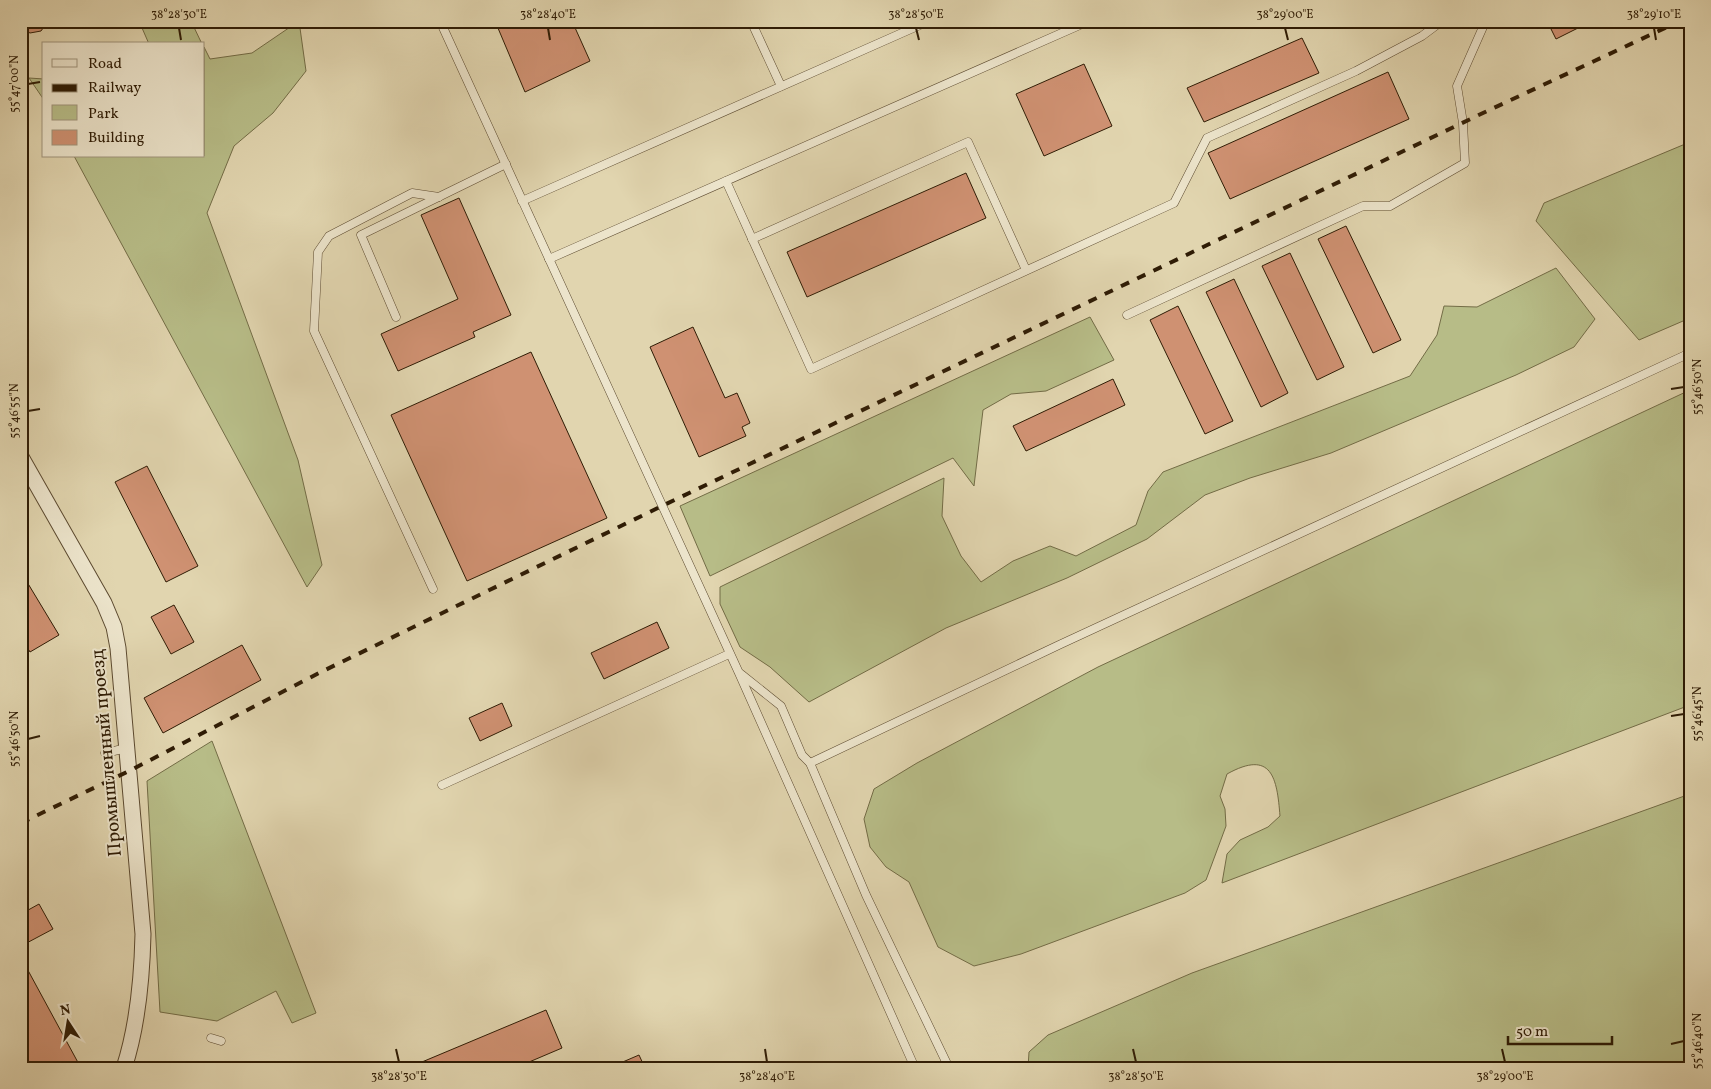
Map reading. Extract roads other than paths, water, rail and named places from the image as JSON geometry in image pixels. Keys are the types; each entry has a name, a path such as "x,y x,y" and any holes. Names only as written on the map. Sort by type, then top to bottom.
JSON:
{"street":[{"name":"Промышленный проезд","path":"21,457 112,608 118,648 143,934 142,966 134,1028 124,1068"}],"lane":[{"path":"440,21 739,673 915,1068"},
{"path":"751,21 782,86"},
{"path":"522,201 929,21"},
{"path":"549,258 1088,21"},
{"path":"726,181 811,369 1174,203 1207,138 1356,71 1422,36 1442,21"},
{"path":"1127,315 1363,206 1390,206 1465,162 1463,123 1456,86 1483,27 1480,21"},
{"path":"752,239 968,142 1026,270"},
{"path":"396,317 361,235 506,164"},
{"path":"433,589 314,331 318,252 329,236 412,193 439,197"},
{"path":"810,763 1061,644 1690,353"},
{"path":"442,785 729,654"},
{"path":"739,673 781,706 802,754 810,763 866,895 949,1068"},
{"path":"106,753 127,748"},
{"path":"211,1038 220,1041"}],"railway":[{"path":"21,823 129,771 319,673 662,506 1483,113 1680,21"}]}
